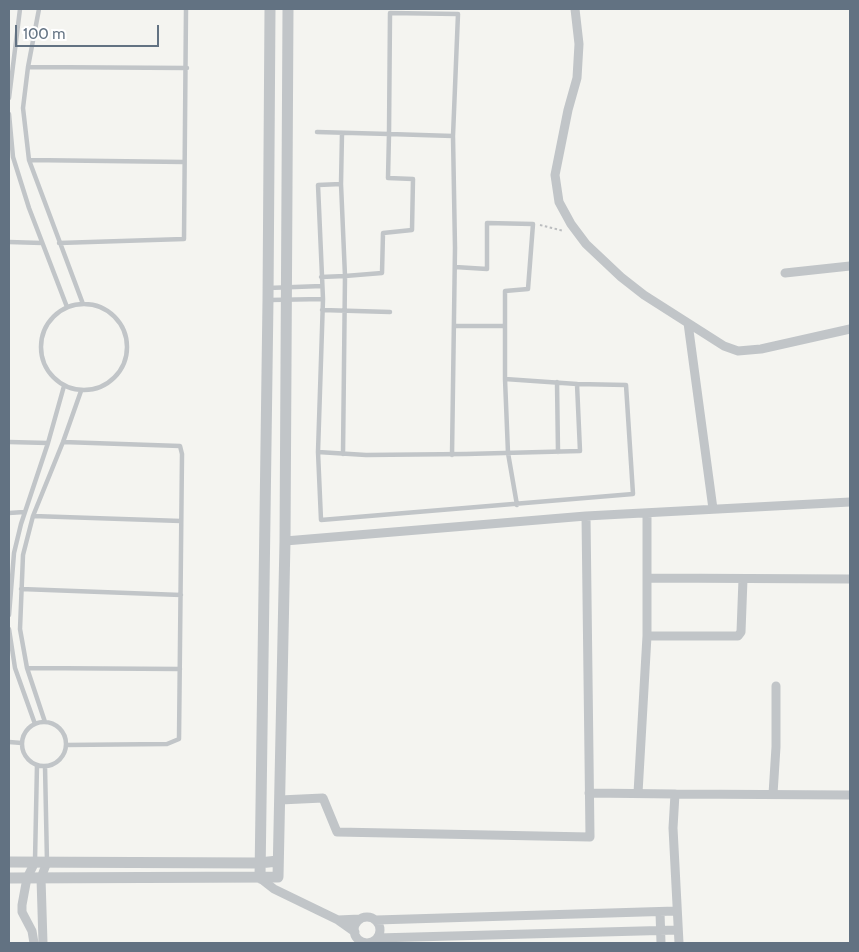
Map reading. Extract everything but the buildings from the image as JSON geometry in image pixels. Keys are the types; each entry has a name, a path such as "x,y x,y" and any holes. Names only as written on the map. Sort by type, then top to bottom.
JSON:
{"street":[{"path":"270,9 260,878 274,890 338,920 355,932 361,942 484,935 678,930"},
{"path":"288,9 285,542 278,878 290,896"},
{"path":"575,9 579,44 577,78 568,110 555,175 560,202 571,224 586,244 621,277 644,295 724,346 738,351 761,350 850,330"},
{"path":"785,273 850,266"},
{"path":"688,323 712,509"},
{"path":"285,542 586,516 850,502"},
{"path":"638,793 647,636 647,513"},
{"path":"280,800 324,798 337,832 590,837 586,516"},
{"path":"646,578 850,579"},
{"path":"647,636 738,636 741,632 743,579"},
{"path":"773,794 776,747 776,686"},
{"path":"589,793 850,795"},
{"path":"674,794 673,828 679,943"},
{"path":"9,862 259,863 278,861"},
{"path":"34,943 32,932 22,912 26,878 41,862"},
{"path":"41,862 43,943"},
{"path":"9,878 278,878"},
{"path":"338,920 368,917 376,920 676,911"},
{"path":"660,912 661,943"},
{"path":"484,917 484,935"},
{"path":"355,932 355,925 360,919"},
{"path":"374,941 380,927 376,920"}],"lane":[{"path":"9,98 10,71 20,9"},
{"path":"39,9 28,67 23,108 29,160 83,304"},
{"path":"59,243 184,239 187,68 186,9"},
{"path":"321,276 382,273 383,233 412,230 413,179 388,178 390,14 458,14 453,136 455,267 452,454"},
{"path":"28,67 187,68"},
{"path":"9,114 11,156 67,307"},
{"path":"318,132 453,136"},
{"path":"342,133 341,184 346,311 343,454"},
{"path":"29,160 184,162"},
{"path":"341,184 318,185 323,299 318,452 321,520 634,494 626,385 577,384 505,378"},
{"path":"455,267 487,269 487,223 533,224 528,289 505,291 505,378 508,453 517,505"},
{"path":"9,242 42,242"},
{"path":"268,288 322,286"},
{"path":"268,300 323,299"},
{"path":"83,304 99,306 110,312 119,321 125,332 128,344 127,357 115,378 105,386 94,390 81,391 64,386 53,378 45,367 41,354 41,340 45,328 53,317 67,307 83,304"},
{"path":"322,310 390,312"},
{"path":"454,326 505,326"},
{"path":"557,382 558,452"},
{"path":"318,452 343,454 452,454 580,451 577,384"},
{"path":"9,615 14,553 24,512 48,443 64,386"},
{"path":"45,722 27,668 20,629 23,554 33,516 81,391"},
{"path":"9,442 48,443"},
{"path":"63,442 180,446 182,454 179,739 167,744 66,745"},
{"path":"9,512 24,512"},
{"path":"33,516 181,521"},
{"path":"21,589 181,595"},
{"path":"9,629 15,668 35,724"},
{"path":"9,668 15,668"},
{"path":"27,668 180,669"},
{"path":"45,722 54,724 64,734 66,745 63,756 58,761 45,766 38,765 26,756 22,743 28,729 35,724 45,722"},
{"path":"9,742 22,743"},
{"path":"38,765 41,862"},
{"path":"41,862 45,766"}],"path":[{"path":"533,224 544,225 579,235"}]}
